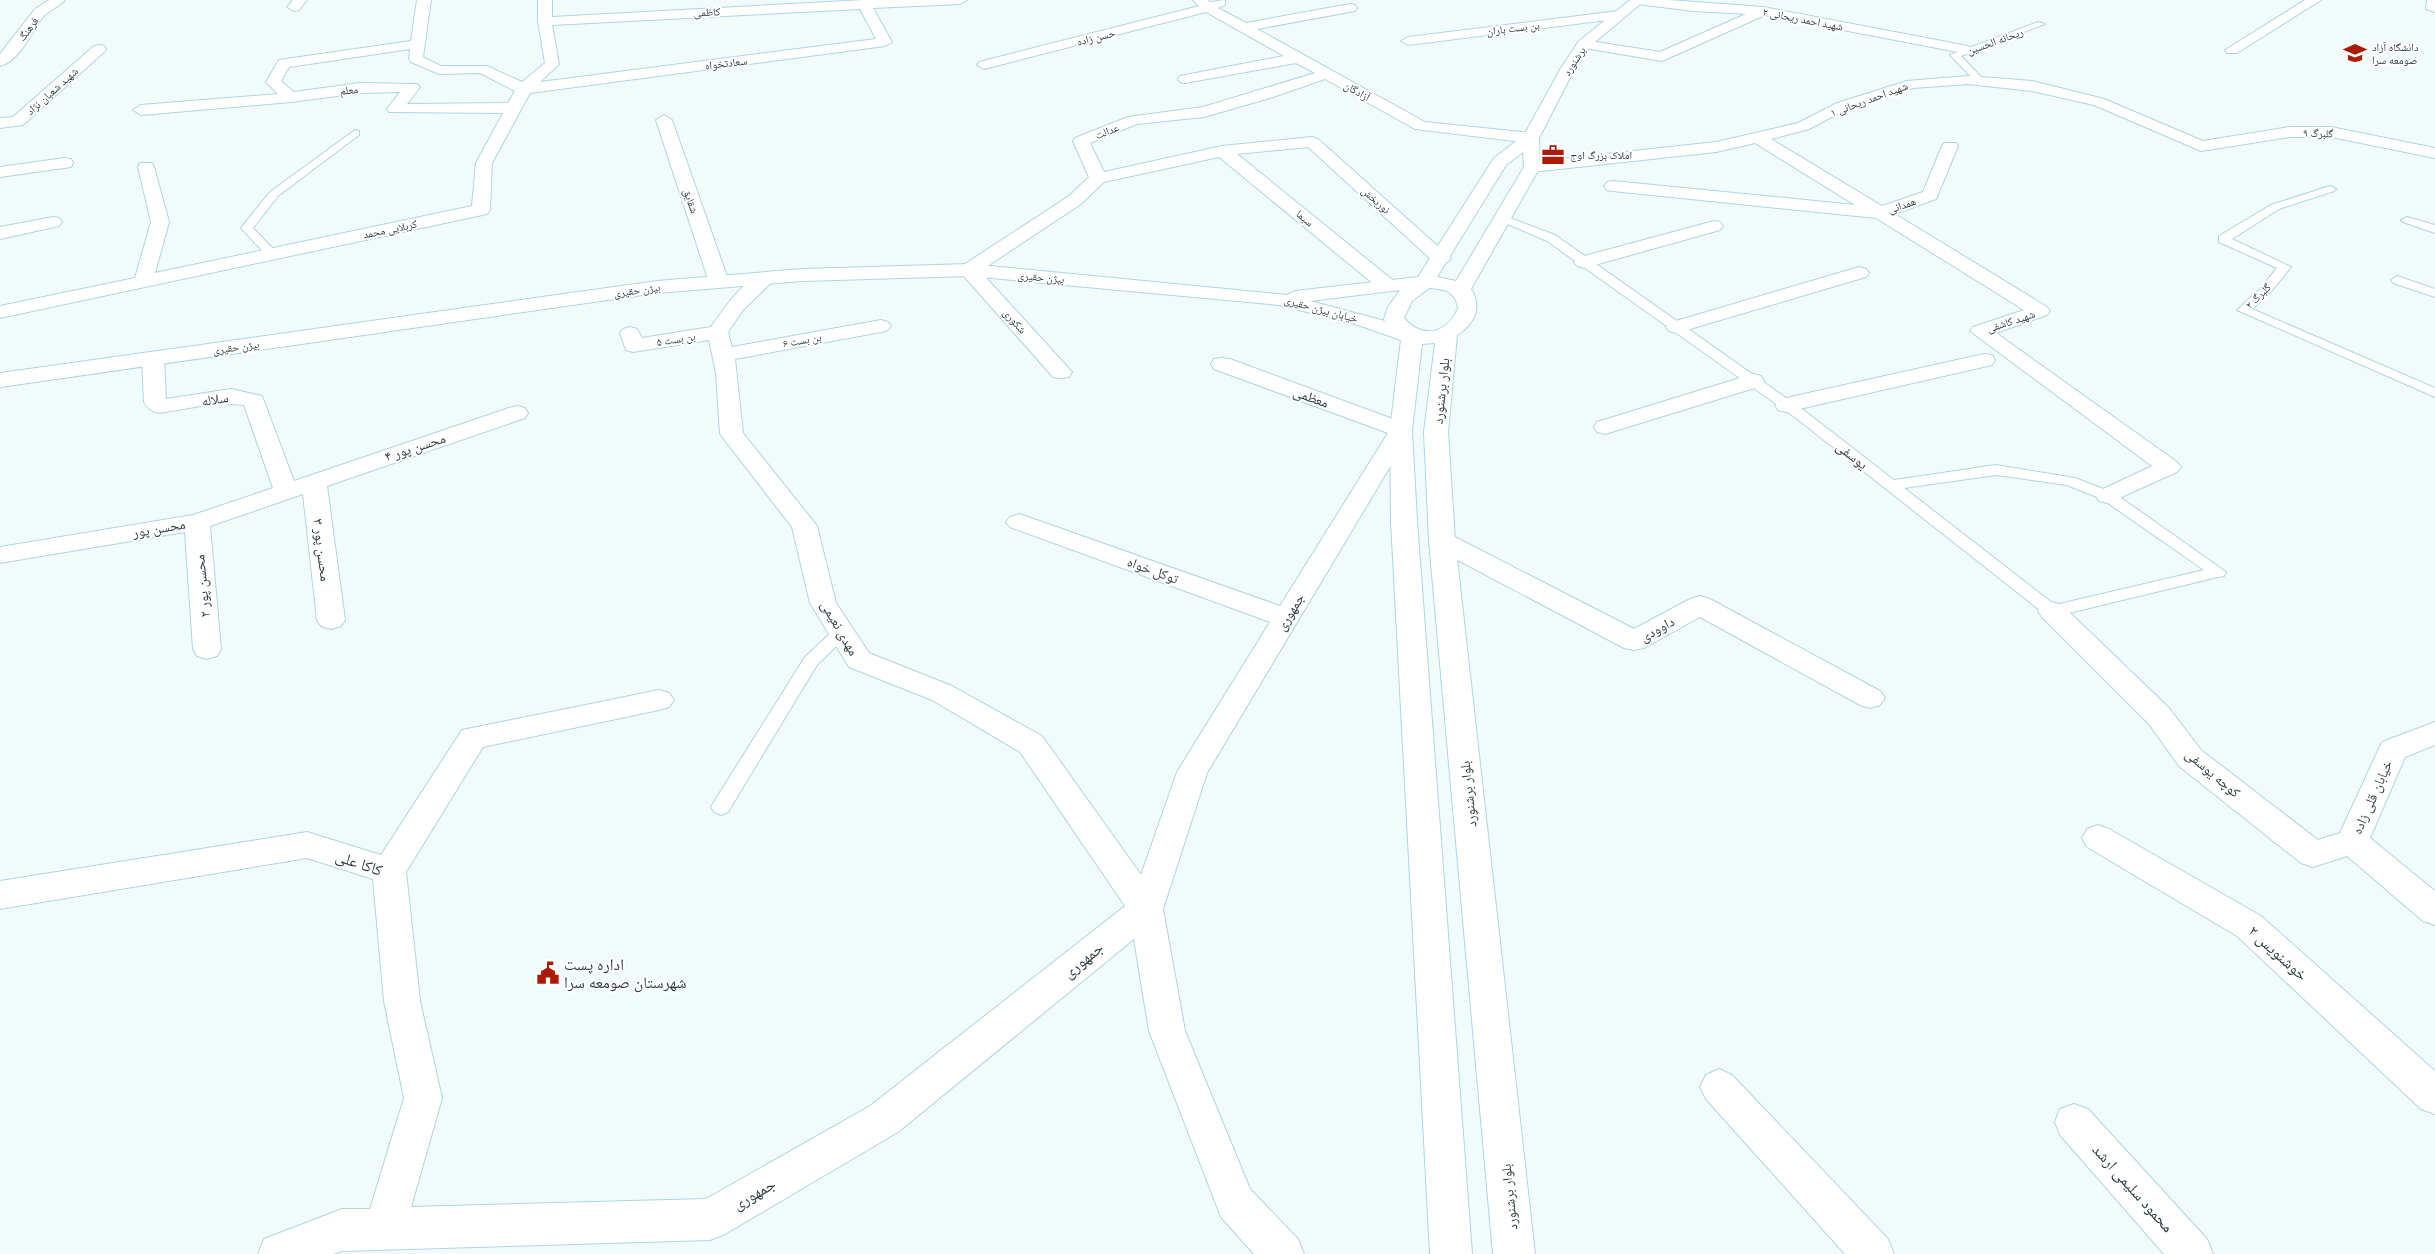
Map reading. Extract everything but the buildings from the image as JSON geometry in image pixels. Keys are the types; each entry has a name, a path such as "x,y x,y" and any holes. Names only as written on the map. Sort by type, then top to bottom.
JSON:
{"street":[{"name":"فرهنگ","path":"0,62 6,52 40,12 58,0"},
{"path":"424,0 416,60 439,70 482,69 524,89 552,64 545,21 545,0"},
{"name":"کاظمی","path":"545,21 811,3 864,4 960,0"},
{"name":"حسن زاده","path":"984,65 1224,0"},
{"name":"شهید احمد ریحانی ۲","path":"1637,0 1694,7 1763,11 1968,50"},
{"name":"برشنورد","path":"1530,138 1568,68 1584,44 1637,0"},
{"path":"2232,50 2314,0"},
{"name":"سعادتخواه","path":"524,89 885,42 864,4"},
{"name":"آزادگان","path":"1204,4 1243,28 1421,126 1530,138"},
{"path":"1243,28 1350,8"},
{"path":"1584,44 1662,56 1763,11"},
{"name":"بن بست باران","path":"1408,41 1618,15"},
{"path":"292,97 273,82 284,63 418,44"},
{"name":"شهید شعبان نژاد","path":"0,123 17,122 99,49"},
{"path":"1185,79 1298,58"},
{"name":"عدالت","path":"1098,178 1081,141 1134,120 1204,112 1265,95 1326,74"},
{"name":"شهید احمد ریحانی ۱","path":"1532,167 1716,147 1803,126 1842,106 1912,84 1980,81 2032,86 2099,102 2201,146"},
{"name":"معلم","path":"141,110 292,97 360,88 412,87 395,109 514,108"},
{"name":"کربلایی محمد","path":"0,312 481,210 484,163 524,89"},
{"name":"شقایق","path":"664,120 719,282"},
{"name":"گلبرگ ۹","path":"2201,146 2288,132 2331,132 2435,153"},
{"name":"شهید کاشفی","path":"1757,137 2040,311 1980,331 2169,467 2108,496"},
{"path":"1461,289 1532,167 1530,138"},
{"path":"1424,283 1444,284 1461,289 1467,299 1467,311 1460,324 1447,334 1430,339 1412,337 1400,330 1394,319 1398,304 1408,292 1424,283 1500,162 1530,138"},
{"name":"نوربخش","path":"1222,151 1312,142 1441,258"},
{"name":"همدانی","path":"1880,213 1930,195 1950,146"},
{"path":"969,270 1075,200 1098,178 1222,151"},
{"name":"سیما","path":"1222,151 1388,286"},
{"path":"0,172 65,163"},
{"path":"143,282 160,222 146,167"},
{"path":"1614,186 1880,213"},
{"path":"0,233 53,222"},
{"path":"1584,262 1714,226"},
{"name":"بیژن حقیری","path":"0,380 657,287 803,275 969,270 1279,299"},
{"name":"شکوری","path":"969,270 1061,372"},
{"path":"1676,327 1859,273"},
{"path":"721,344 736,306 766,278"},
{"name":"خیابان بیژن حقیری","path":"1279,299 1424,283"},
{"name":"خیابان بیژن حقیری","path":"1279,299 1362,320 1412,337"},
{"name":"بن بست ۶","path":"721,344 881,326"},
{"name":"بلوار برشنورد","path":"1447,334 1436,432 1442,541 1514,1254"},
{"path":"1412,337 1401,430 1404,521 1451,1254"},
{"name":"بن بست ۵","path":"632,339 721,344"},
{"name":"مهدی نعیمی","path":"721,344 727,373 732,434 804,526 823,602 859,660 942,693 1031,744 1146,909"},
{"name":"سلاله","path":"153,358 155,402 159,406 174,406 225,396 242,395 254,401 286,490"},
{"path":"1786,405 1984,360"},
{"name":"معظمی","path":"1222,364 1401,430"},
{"path":"1606,427 1753,381"},
{"name":"محسن پور ۴","path":"314,481 517,413"},
{"name":"جمهوری","path":"1283,1254 1235,1202 1231,1194 1167,1031 1146,909 1192,772 1401,430"},
{"name":"محسن پور","path":"0,556 196,522 314,481"},
{"name":"محسن پور ۳","path":"314,481 331,620"},
{"name":"محسن پور ۲","path":"196,522 207,649"},
{"name":"توکل خواه","path":"1019,522 1286,618"},
{"name":"داوودی","path":"1442,541 1634,641 1700,605 1870,698"},
{"name":"کوچه یوسفی","path":"2052,611 2159,716 2190,758 2313,854 2352,842"},
{"path":"389,870 473,738 659,700"},
{"name":"خیابان قلی زاده","path":"2435,733 2393,750 2352,842 2435,911"},
{"name":"خوشنویس ۲","path":"2098,838 2249,926 2435,1096"},
{"name":"کاکا علی","path":"0,895 307,845 389,870 402,1002 423,1098 384,1229"},
{"name":"جمهوری","path":"279,1254 342,1230 710,1219 884,1119 1146,909"},
{"path":"1719,1088 1873,1254"},
{"name":"محمود سلیمی ارشد","path":"2074,1122 2192,1254"}],"lane":[{"path":"2431,0 2429,7 2435,9"},
{"name":"ریحانه الحسین","path":"1980,81 1955,55 2041,24"},
{"path":"272,254 247,228 274,194 355,133"},
{"name":"گلبرگ ۲","path":"2330,189 2275,207 2223,239 2286,266 2264,292 2243,310 2435,393"},
{"name":"یوسفی","path":"1502,218 1551,238 1753,381 2052,611"},
{"path":"2408,220 2435,229"},
{"path":"2396,280 2435,293"},
{"path":"1890,485 1996,470 2070,482 2108,496 2218,572 2052,611"},
{"path":"721,807 811,661 842,632"}],"place":[{"name":"دانشگاه آزاد صومعه سرا","path":"2355,53"},
{"name":"املاک بزرگ اوج","path":"1553,155"},
{"name":"اداره پست شهرستان صومعه سرا","path":"548,973"}]}
